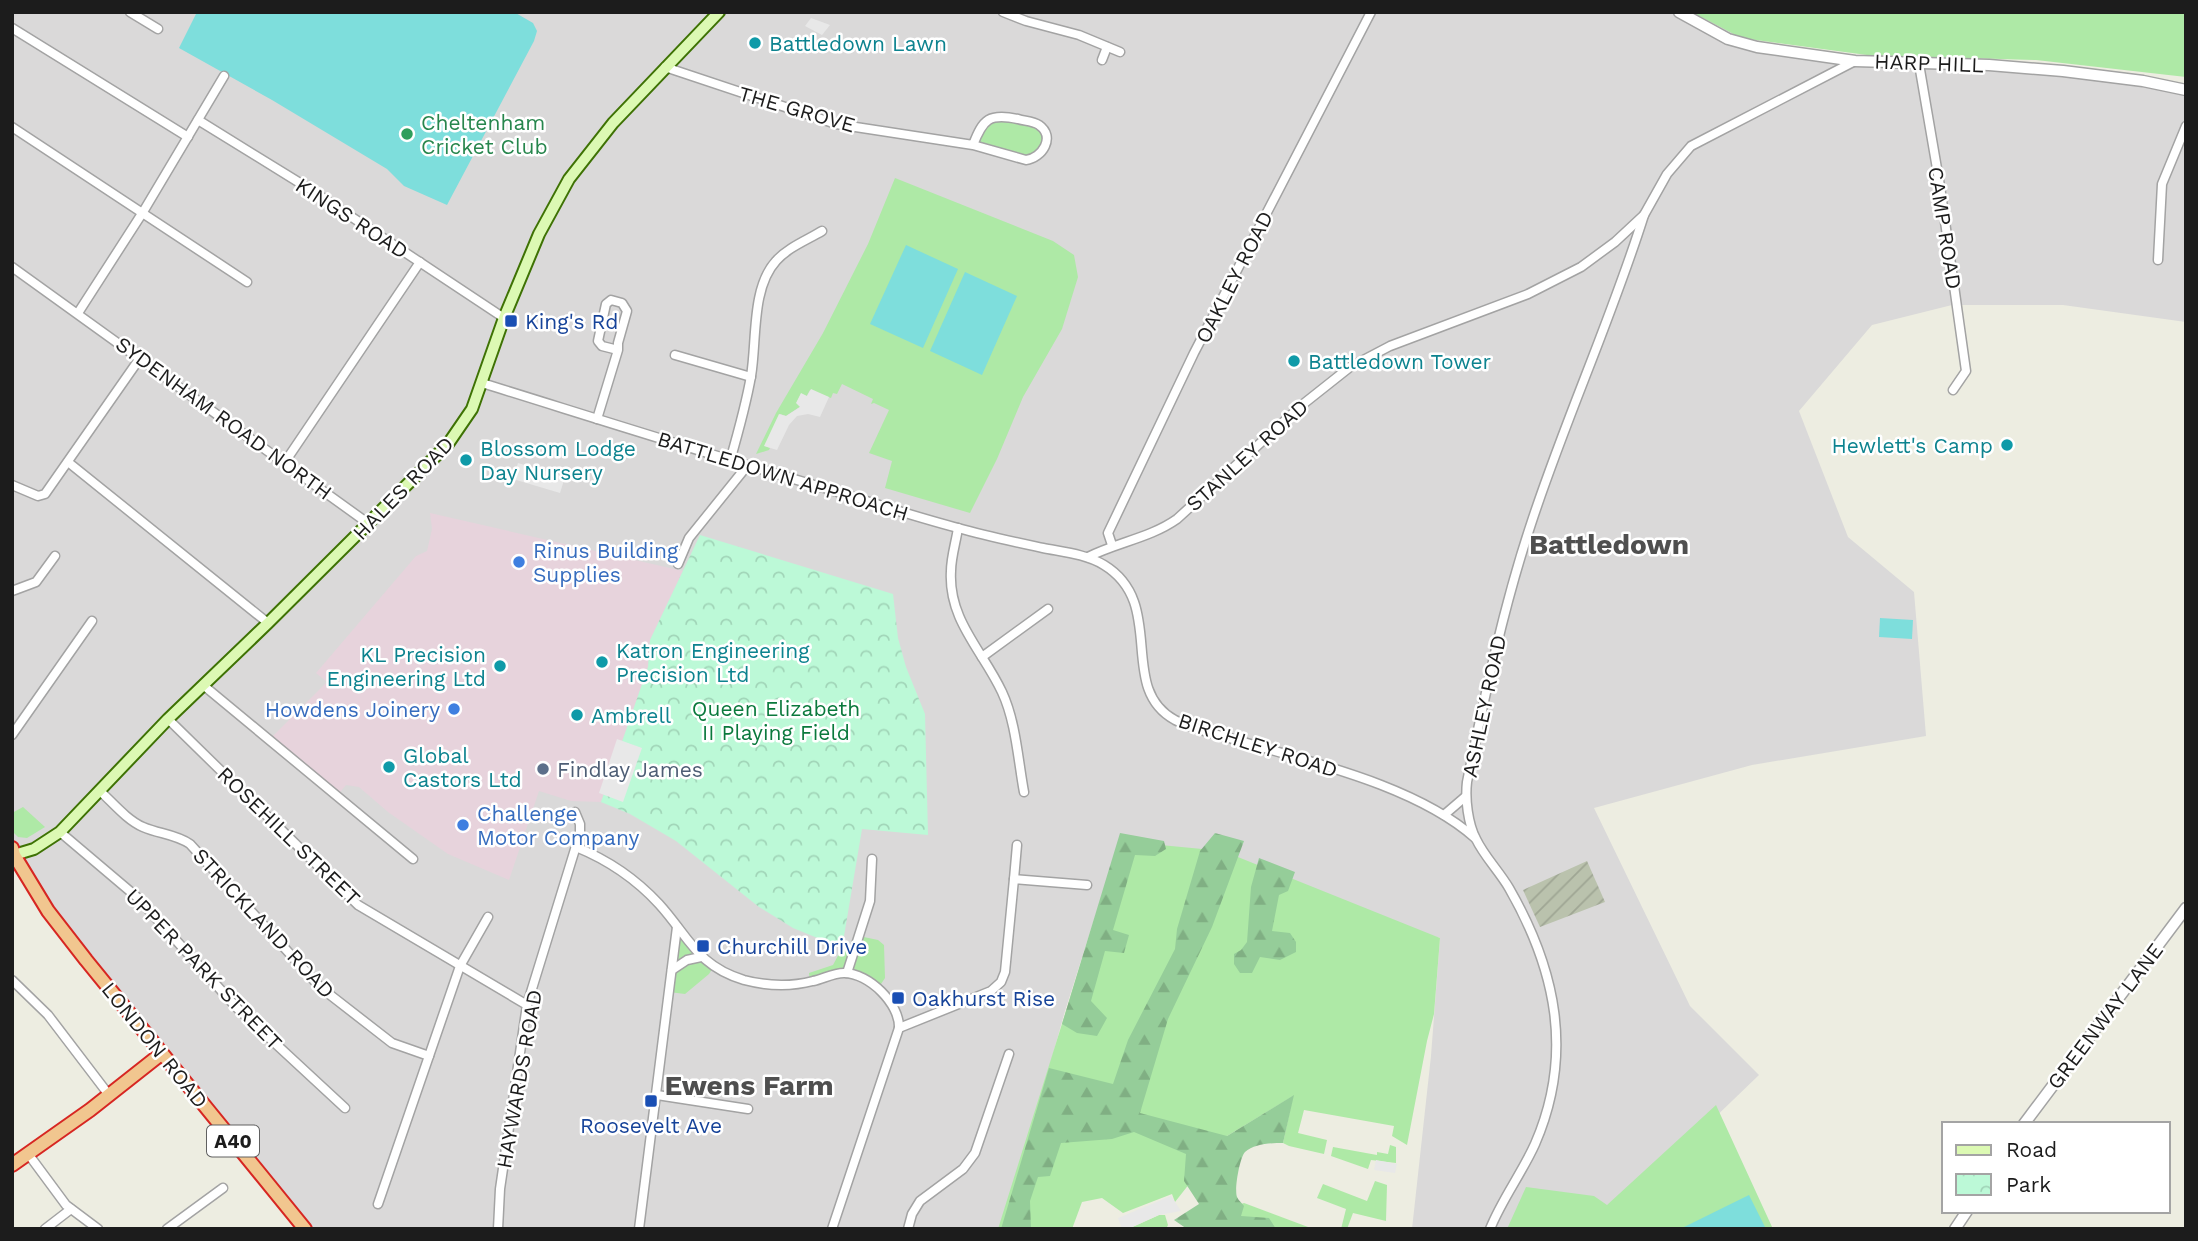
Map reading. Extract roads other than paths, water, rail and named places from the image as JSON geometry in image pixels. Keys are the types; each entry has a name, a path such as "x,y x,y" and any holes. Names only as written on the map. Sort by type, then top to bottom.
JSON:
{"highway":[{"name":"LONDON ROAD","path":"13,854 48,911 305,1229"},
{"path":"12,1166 161,1054"}],"main road":[{"name":"HALES ROAD","path":"13,854 34,849 60,832 168,719 268,624 448,444 465,421 543,225 569,179 601,137 719,12"}],"street":[{"path":"130,12 158,29"},
{"path":"1003,12 1079,35 1119,52"},
{"name":"OAKLEY ROAD","path":"1112,545 1108,533 1194,353 1371,12"},
{"name":"HARP HILL","path":"1679,12 1738,43 1855,61 1989,65 2063,71 2143,81 2186,90"},
{"path":"12,28 188,137"},
{"path":"1102,60 1107,47"},
{"name":"STANLEY ROAD","path":"1088,557 1112,545 1145,537 1177,519 1310,398 1362,360 1390,346 1556,281 1581,267 1619,238 1643,215 1667,174 1691,146 1855,61"},
{"name":"CAMP ROAD","path":"1919,64 1966,371 1953,390"},
{"name":"THE GROVE","path":"665,67 836,124 973,145 1030,160 1042,153 1046,138 1042,128 1036,123 998,116 985,122 973,145"},
{"path":"78,313 143,212 224,76"},
{"name":"KINGS ROAD","path":"198,120 308,188 504,318"},
{"path":"2158,260 2162,184 2186,126"},
{"path":"12,127 247,282"},
{"name":"ASHLEY ROAD","path":"1490,1229 1540,1131 1552,1087 1558,1036 1548,978 1527,923 1503,878 1475,838 1465,797 1503,620 1530,524 1643,215"},
{"path":"730,461 751,377 756,345 755,313 768,273 782,255 821,231"},
{"path":"1619,238 1633,247"},
{"path":"285,462 419,262"},
{"name":"SYDENHAM ROAD NORTH","path":"12,267 369,524"},
{"path":"597,419 618,349 627,311 622,303 611,300 606,304 598,341 602,346 618,349"},
{"path":"675,355 751,377"},
{"path":"12,485 36,495 43,495 140,358"},
{"name":"BATTLEDOWN APPROACH","path":"482,383 730,461 958,528 1088,557"},
{"path":"68,462 268,624"},
{"path":"678,565 689,538 747,466"},
{"path":"958,528 951,568 953,604 963,627 1003,693 1024,792"},
{"path":"12,591 36,582 55,556"},
{"name":"BIRCHLEY ROAD","path":"1088,557 1113,571 1126,584 1134,598 1139,613 1147,685 1153,698 1166,714 1185,724 1367,781 1444,815 1475,838"},
{"path":"982,657 1048,609"},
{"path":"12,735 92,621"},
{"path":"203,685 412,859"},
{"name":"ROSEHILL STREET","path":"168,719 358,905 527,1006"},
{"name":"STRICKLAND ROAD","path":"100,791 143,827 179,837 190,844 320,987 392,1043 429,1056"},
{"path":"1444,815 1465,797"},
{"name":"HAYWARDS ROAD","path":"498,1229 500,1189 527,1006 576,847 580,828 575,812"},
{"name":"UPPER PARK STREET","path":"60,832 138,898 237,1008 345,1108"},
{"path":"899,1028 999,986 1005,972 1017,845"},
{"path":"576,847 630,877 660,905 701,957 734,976 768,985 802,983 846,973 863,979 890,1000 897,1013 899,1028 832,1229"},
{"path":"846,973 870,901 872,859"},
{"path":"1014,879 1087,885"},
{"name":"GREENWAY LANE","path":"2026,1122 2186,908"},
{"path":"379,1204 460,966 488,917"},
{"path":"639,1229 677,927"},
{"path":"672,970 687,960 701,957"},
{"path":"12,980 48,1015 109,1095"},
{"path":"908,1229 912,1214 920,1201 963,1169 975,1153 1009,1054"},
{"path":"657,1095 748,1109"},
{"path":"29,1155 71,1209 98,1229"},
{"path":"167,1229 180,1225 223,1188"},
{"path":"45,1229 71,1209"},
{"path":"1955,1229 1965,1213"}],"place":[{"name":"Battledown Lawn","path":"755,43"},
{"name":"Cheltenham Cricket Club","path":"407,134"},
{"name":"King's Rd","path":"511,321"},
{"name":"Battledown Tower","path":"1294,361"},
{"name":"Hewlett's Camp","path":"2007,445"},
{"name":"Blossom Lodge Day Nursery","path":"466,460"},
{"name":"Rinus Building Supplies","path":"519,562"},
{"name":"Katron Engineering Precision Ltd","path":"602,662"},
{"name":"KL Precision Engineering Ltd","path":"500,666"},
{"name":"Howdens Joinery","path":"454,709"},
{"name":"Ambrell","path":"577,715"},
{"name":"Global Castors Ltd","path":"389,767"},
{"name":"Findlay James","path":"543,769"},
{"name":"Challenge Motor Company","path":"463,825"},
{"name":"Churchill Drive","path":"703,946"},
{"name":"Oakhurst Rise","path":"898,998"},
{"name":"Roosevelt Ave","path":"651,1101"}],"district":[{"name":"Battledown","path":"1609,544"},
{"name":"Ewens Farm","path":"749,1085"}],"park label":[{"name":"Queen Elizabeth II Playing Field","path":"776,720"}]}
